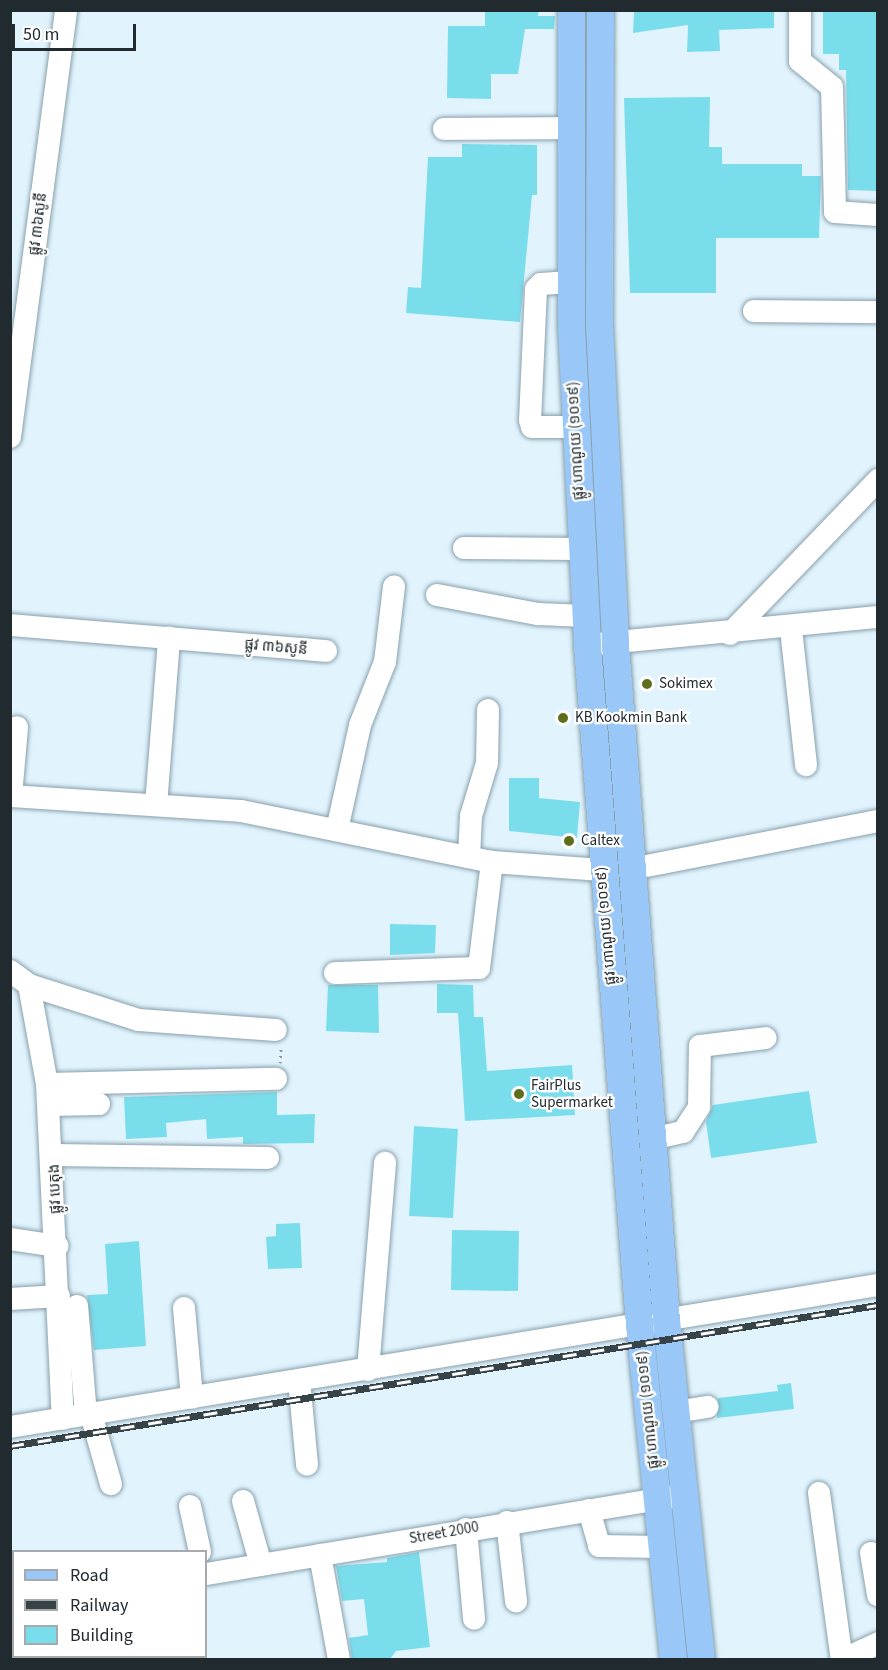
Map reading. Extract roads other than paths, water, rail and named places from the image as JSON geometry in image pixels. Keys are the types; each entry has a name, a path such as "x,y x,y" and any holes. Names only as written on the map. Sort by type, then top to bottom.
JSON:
{"main road":[{"name":"ផ្លូវ ហាណូយ (១០១៩)","path":"571,10 570,282 586,645 639,1324 673,1659"},
{"name":"ផ្លូវ ហាណូយ (១០១៩)","path":"600,10 599,325 615,644 666,1320 701,1659"}],"street":[{"name":"ផ្លូវ ៣៦សូនី","path":"10,437 66,10"},
{"path":"800,10 800,61 832,87 831,202 842,215 878,215"},
{"path":"444,129 572,128"},
{"path":"570,282 541,284 536,289 530,420 532,427 575,427"},
{"path":"754,311 878,312"},
{"path":"730,634 878,480"},
{"path":"464,548 581,549"},
{"path":"337,830 360,725 385,662 394,587"},
{"path":"437,595 538,615 585,616"},
{"path":"586,645 790,629 878,617"},
{"name":"ផ្លូវ ៣៦សូនី","path":"10,625 326,651"},
{"path":"790,629 806,765"},
{"path":"156,805 169,638"},
{"path":"469,857 471,816 487,763 488,710"},
{"path":"17,728 11,796 242,812 492,862 602,870"},
{"path":"631,869 878,821"},
{"path":"335,973 479,968 492,862"},
{"path":"10,971 29,985 139,1020 276,1030"},
{"name":"ផ្លូវ បេតុង","path":"29,985 48,1094 54,1155 57,1246 68,1301 63,1419"},
{"path":"652,1139 683,1132 699,1107 700,1046 766,1038"},
{"path":"48,1094 276,1079"},
{"path":"48,1094 99,1104"},
{"path":"54,1155 268,1158"},
{"path":"368,1370 385,1164"},
{"path":"10,1239 57,1246"},
{"path":"10,1427 878,1286"},
{"path":"10,1299 68,1301 89,1415 111,1484"},
{"path":"184,1308 192,1398"},
{"path":"299,1380 307,1465"},
{"path":"675,1412 708,1407"},
{"path":"819,1493 842,1659 878,1643"},
{"name":"Street 2000","path":"207,1574 507,1522 684,1495"},
{"path":"243,1501 261,1565"},
{"path":"190,1506 200,1550"},
{"path":"589,1510 599,1546 661,1547"},
{"path":"507,1522 516,1601"},
{"path":"466,1529 474,1619"},
{"path":"870,1553 878,1595"},
{"path":"320,1555 339,1659"}],"railway":[{"path":"10,1446 878,1305"}],"place":[{"name":"Sokimex","path":"647,684"},
{"name":"KB Kookmin Bank","path":"563,718"},
{"name":"Caltex","path":"569,841"},
{"name":"FairPlus Supermarket","path":"519,1094"}]}
